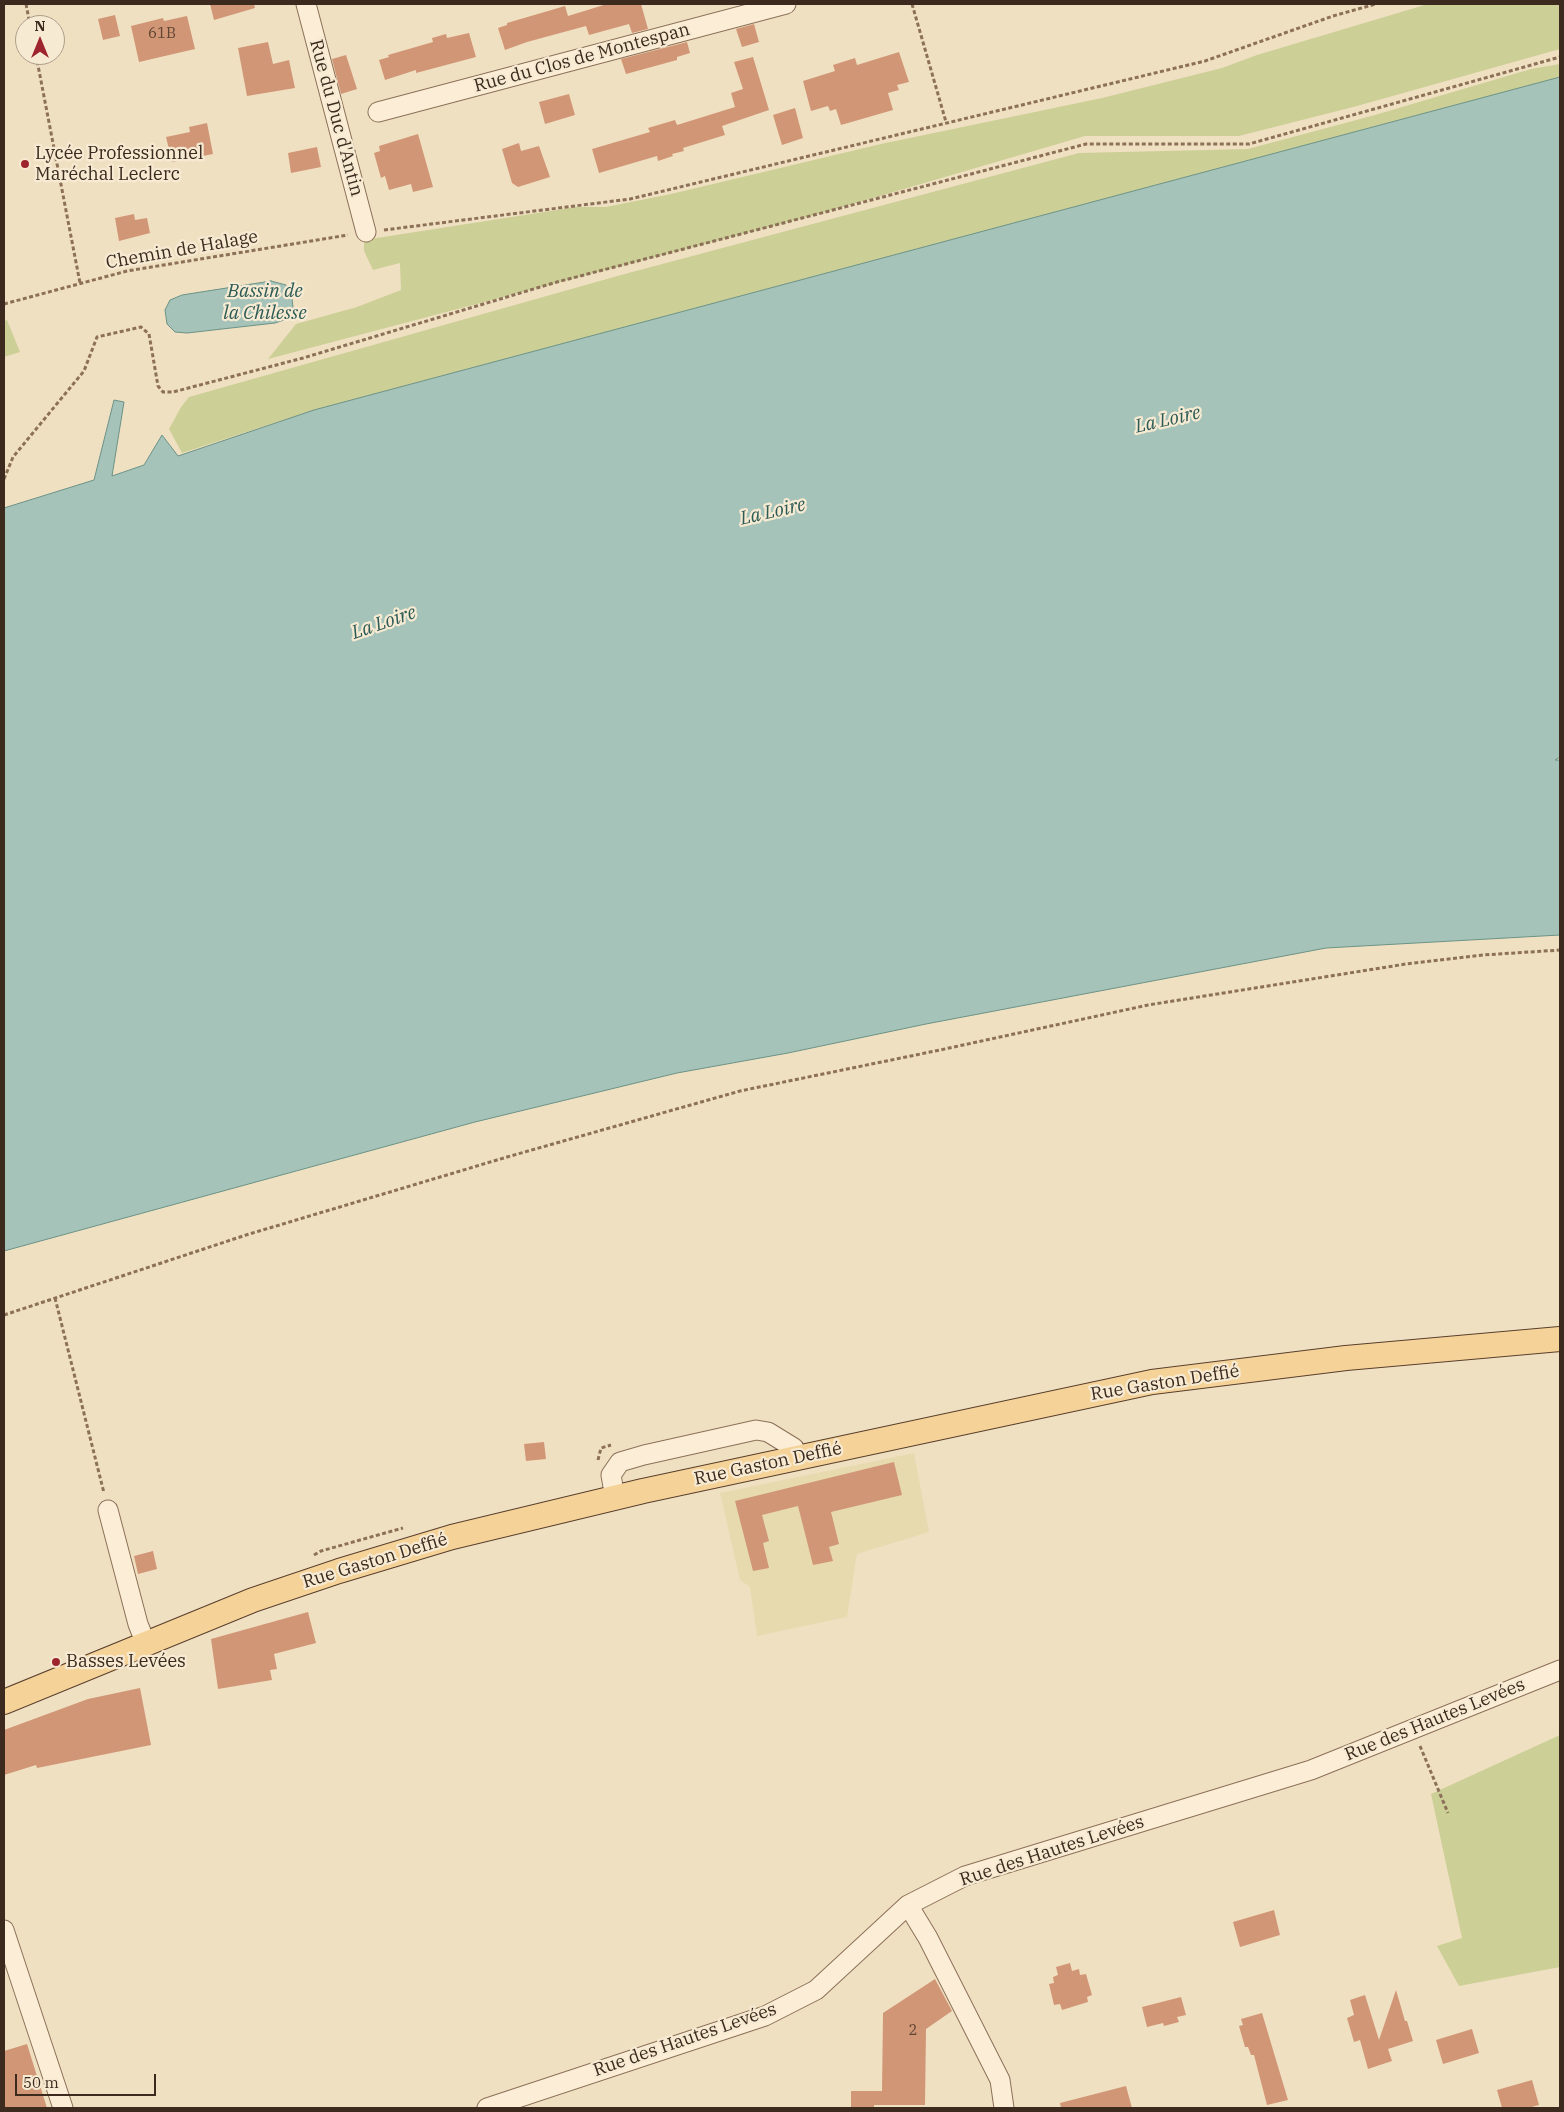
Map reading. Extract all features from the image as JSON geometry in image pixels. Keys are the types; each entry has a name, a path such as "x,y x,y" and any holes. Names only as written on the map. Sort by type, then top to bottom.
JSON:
{"main road":[{"name":"Rue Gaston Deffié","path":"4,1702 253,1600 339,1570 452,1536 615,1498 1152,1382 1346,1358 1560,1339"}],"street":[{"name":"Rue du Duc d'Antin","path":"306,4 366,232"},
{"name":"Rue du Clos de Montespan","path":"378,112 786,4"},
{"path":"615,1498 611,1475 620,1462 756,1430 768,1432 794,1448 797,1458"},
{"path":"108,1510 138,1624 146,1644"},
{"name":"Rue des Hautes Levées","path":"487,2108 765,2016 816,1990 908,1905 965,1876 1312,1770 1560,1670"},
{"path":"908,1905 928,1938 1000,2080 1004,2108"},
{"path":"4,1930 63,2108"}],"path":[{"path":"912,4 946,122"},
{"name":"Chemin de Halage","path":"4,304 127,271 366,232 630,199 1205,61 1333,16 1376,4"},
{"path":"4,479 12,456 84,371 97,337 140,327 149,334 158,386 163,392 173,392 302,358 557,282 1086,144 1249,144 1560,58"},
{"path":"38,65 80,283"},
{"path":"4,1315 255,1232 507,1157 740,1091 1148,1005 1406,964 1483,955 1560,950"},
{"path":"55,1298 108,1510"},
{"path":"595,1468 601,1448 614,1444"},
{"path":"310,1558 320,1551 412,1526"},
{"path":"1413,1729 1448,1813"}],"shaded area":[{"path":"914,1453 929,1532 857,1554 847,1617 757,1636 750,1587 740,1580 720,1493"}],"green space":[{"path":"1428,4 1560,4 1560,49 1357,106 1239,136 1085,136 822,213 268,359 296,324 357,307 401,290 400,263 373,270 364,251 364,240 576,207 606,207 671,194 881,144 1102,98 1222,68 1257,55"},
{"path":"1560,64 1560,77 314,410 182,453 169,429 189,397 621,275 1079,153 1248,149 1375,115 1531,69"},
{"path":"7,320 20,352 4,357 4,321"},
{"path":"1560,1735 1560,1967 1459,1986 1437,1946 1462,1938 1431,1794"}],"water":[{"name":"La Loire","path":"1560,77 1560,757 1555,760 1560,760 1560,935 1326,948 677,1073 475,1122 4,1251 4,508 94,480 114,400 124,402 112,476 144,465 162,435 178,456 314,410"},
{"name":"Bassin de la Chilesse","path":"271,281 286,285 291,291 293,307 290,318 275,323 187,333 175,332 167,324 165,310 170,300 182,295"}],"building":[{"path":"210,4 254,4 255,8 214,20"},
{"path":"607,4 641,4 648,29 632,33 629,24 589,35 586,26 505,50 498,28 507,25 507,23 565,6 568,16"},
{"path":"115,15 120,36 103,40 98,19"},
{"path":"187,16 195,49 139,62 131,26 163,18 164,21"},
{"path":"754,24 759,42 742,47 736,29"},
{"path":"469,33 476,57 416,73 416,70 385,80 379,60 389,57 388,55 433,42 432,38 446,34 447,38"},
{"path":"268,42 273,64 289,60 295,88 247,96 238,48"},
{"path":"687,42 690,53 677,57 677,60 626,74 621,59"},
{"path":"899,52 909,82 897,85 899,90 888,93 893,110 841,125 836,109 830,111 828,106 811,111 803,81 835,71 833,65 855,58 857,65"},
{"path":"346,55 357,89 341,94 332,59"},
{"path":"753,57 769,110 722,126 725,135 683,148 684,151 672,154 673,156 658,161 657,156 599,173 592,149 650,132 648,128 675,120 677,125 735,107 731,93 743,89 734,62"},
{"path":"569,94 575,115 545,124 539,102"},
{"path":"795,108 803,138 782,145 773,115"},
{"path":"207,123 213,154 172,162 166,137 190,132 189,127"},
{"path":"418,134 433,187 413,192 411,184 389,190 385,176 381,178 374,153 380,151 379,146"},
{"path":"519,143 521,151 539,146 550,177 518,187 512,183 502,149"},
{"path":"317,147 321,167 291,173 288,153"},
{"path":"134,214 135,220 147,218 150,233 119,241 115,218"},
{"path":"544,1442 546,1459 526,1461 524,1444"},
{"path":"894,1462 902,1495 831,1512 839,1544 829,1547 833,1561 813,1565 798,1506 762,1515 769,1541 763,1543 769,1568 753,1571 735,1501"},
{"path":"153,1551 157,1569 138,1574 134,1556"},
{"path":"308,1612 316,1643 274,1654 277,1669 270,1670 272,1680 218,1689 211,1639"},
{"path":"140,1688 151,1745 37,1768 36,1765 4,1775 4,1730 88,1699"},
{"path":"1274,1910 1280,1935 1240,1947 1233,1922"},
{"path":"1070,1963 1072,1971 1079,1969 1080,1975 1086,1974 1092,1995 1087,1997 1088,2002 1062,2010 1060,2004 1054,2005 1049,1984 1054,1983 1053,1977 1058,1975 1056,1967"},
{"path":"935,1979 952,2011 926,2029 925,2105 874,2105 874,2108 851,2108 851,2091 882,2091 883,2013"},
{"path":"1396,1990 1413,2041 1388,2049 1392,2061 1368,2069 1360,2040 1354,2042 1347,2018 1354,2015 1350,2000 1365,1995 1379,2040"},
{"path":"1181,1997 1186,2015 1177,2017 1179,2022 1164,2026 1163,2023 1147,2027 1142,2007"},
{"path":"1262,2013 1288,2100 1267,2105 1254,2055 1251,2055 1248,2047 1245,2047 1239,2026 1243,2025 1241,2019"},
{"path":"1472,2029 1479,2053 1443,2064 1436,2040"},
{"path":"27,2044 47,2108 4,2108 4,2051"},
{"path":"1532,2080 1539,2105 1528,2108 1502,2108 1497,2090"},
{"path":"1126,2086 1132,2108 1061,2108 1060,2103"}],"place":[{"name":"Lycée Professionnel Maréchal Leclerc","path":"25,164"},
{"name":"Basses Levées","path":"56,1662"}]}
